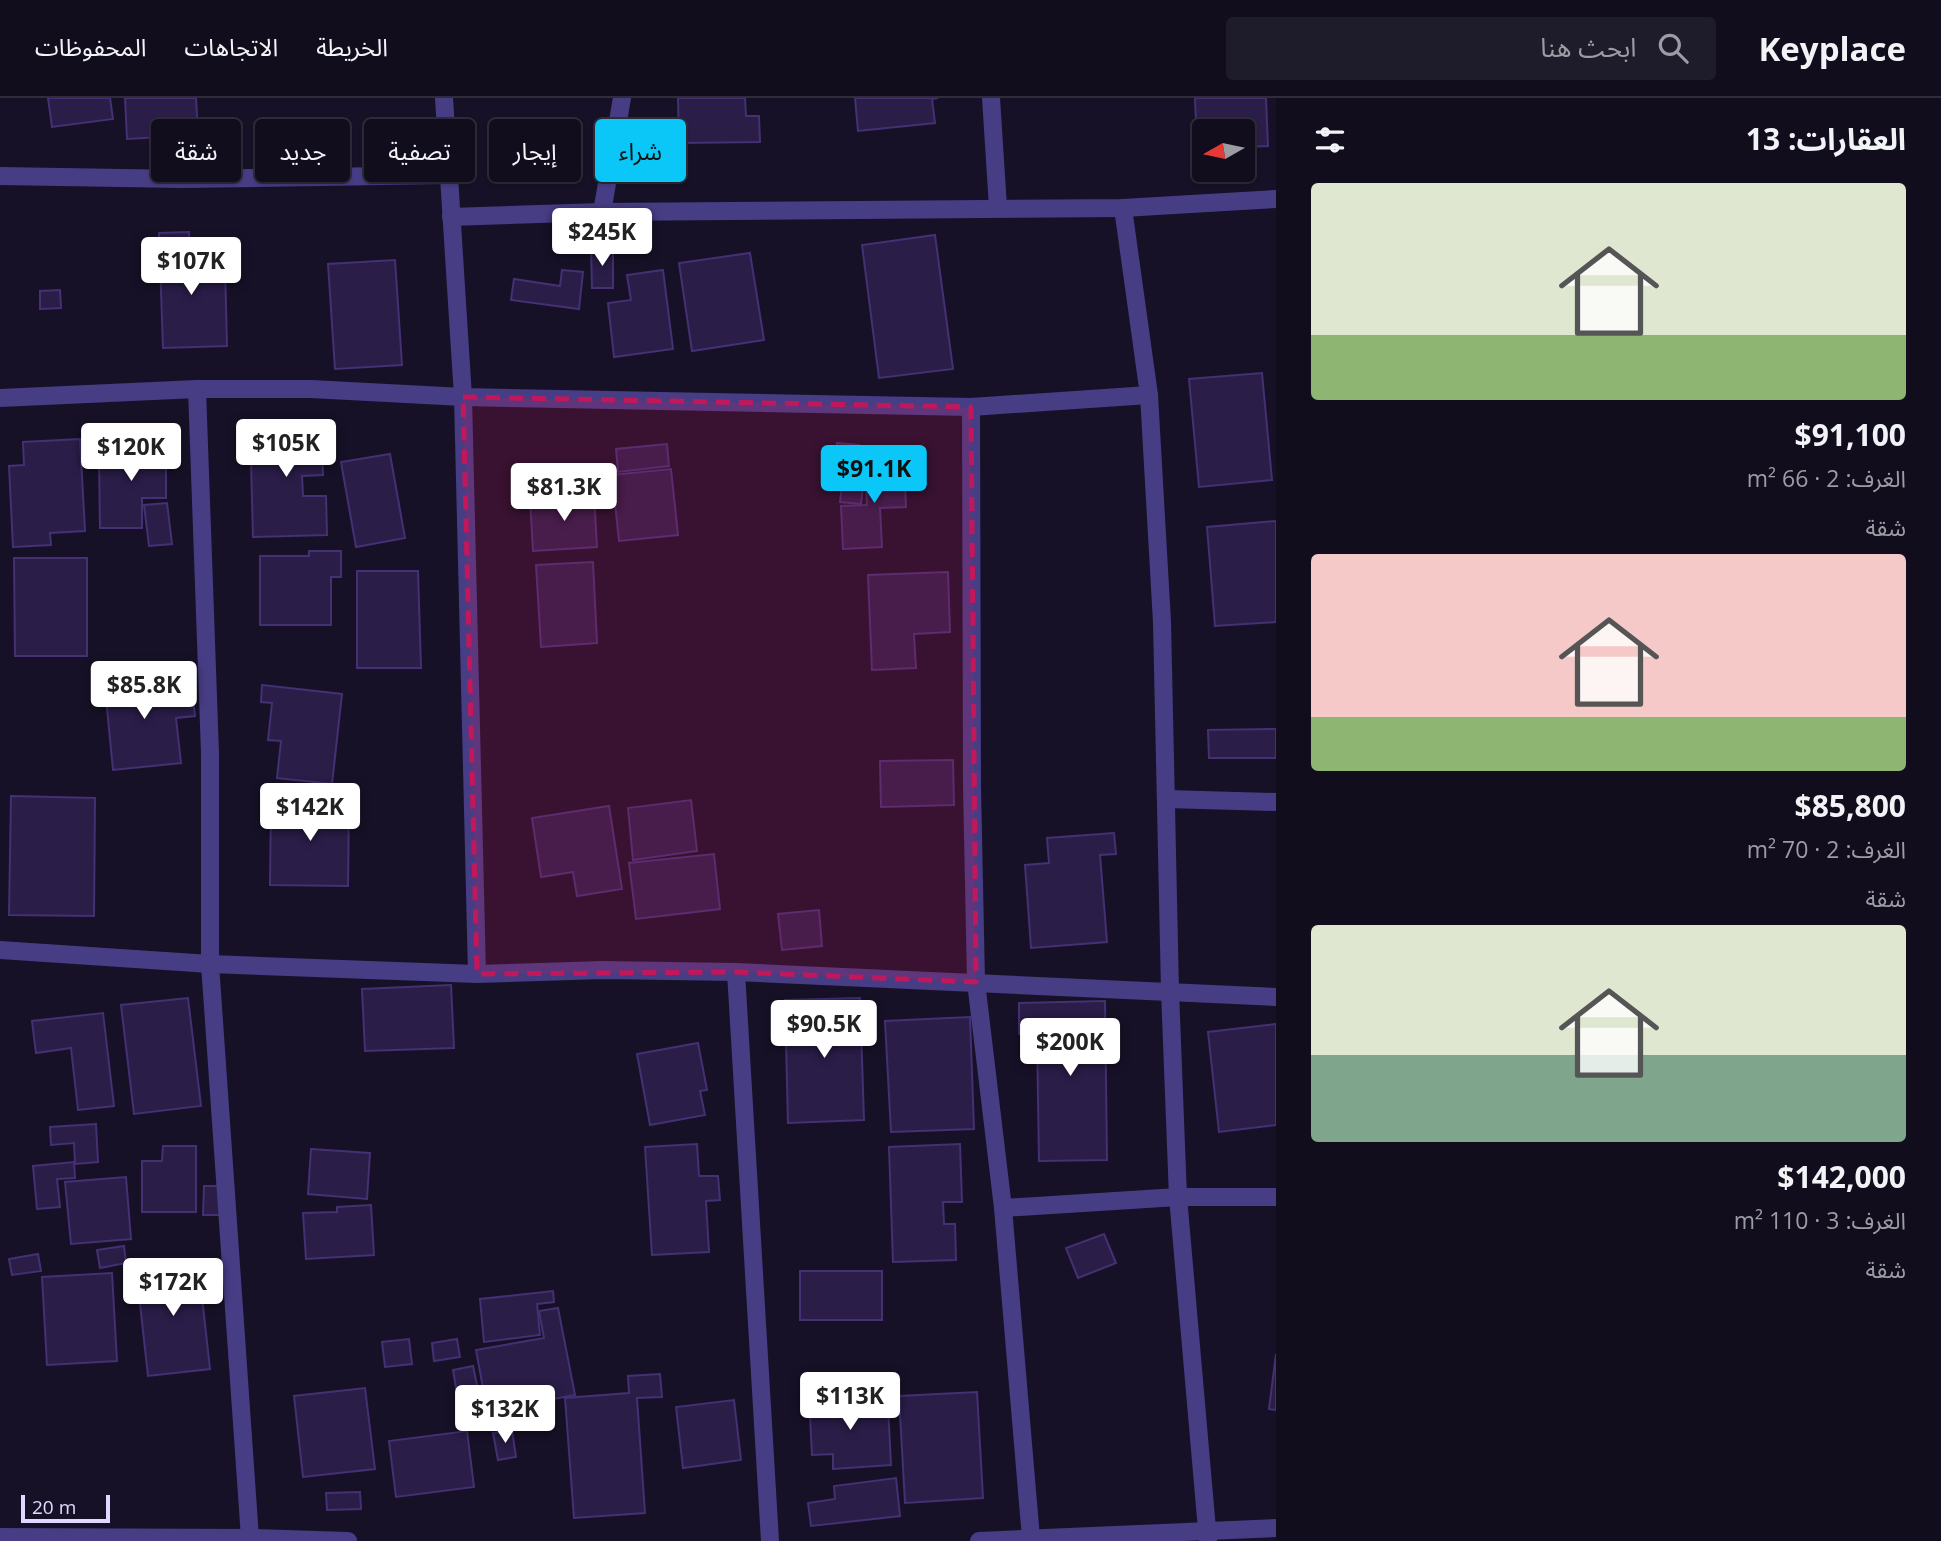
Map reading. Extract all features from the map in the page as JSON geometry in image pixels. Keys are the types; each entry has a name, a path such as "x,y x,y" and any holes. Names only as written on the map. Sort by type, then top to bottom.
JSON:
{"street":[{"path":"444,98 445,119"},
{"path":"602,212 622,98"},
{"path":"991,98 998,207"},
{"path":"0,176 182,179 364,176"},
{"path":"449,182 463,397 477,974"},
{"path":"451,217 602,212 1123,208 1276,199"},
{"path":"1123,208 1149,395 1162,622 1170,991 1178,1197 1207,1535"},
{"path":"0,398 197,389 311,389 463,397 971,407 1149,395"},
{"path":"197,389 211,753 210,964 250,1538"},
{"path":"971,407 972,786 976,982 1003,1208 1031,1538"},
{"path":"1166,799 1276,802"},
{"path":"0,950 210,964 477,974 603,970 736,972 1276,997"},
{"path":"736,972 770,1541"},
{"path":"1003,1208 1178,1197 1276,1197"},
{"path":"979,1541 1207,1535 1276,1528"},
{"path":"0,1537 348,1541"}],"highlighted area":[{"path":"463,397 971,407 976,982 736,972 477,974"}],"building":[{"path":"48,98 110,98 113,119 52,127"},
{"path":"125,98 196,98 197,119 151,119 151,138 127,139"},
{"path":"678,98 745,98 746,116 759,116 760,142 686,143 686,119 678,119"},
{"path":"855,98 938,98 932,99 935,123 858,131"},
{"path":"1195,98 1266,98 1268,146 1255,146 1255,119 1196,119"},
{"path":"189,232 190,266 225,264 227,346 163,348 159,233"},
{"path":"935,235 953,369 879,378 862,245"},
{"path":"591,248 613,248 613,288 592,288"},
{"path":"750,253 764,340 692,351 679,263"},
{"path":"395,260 402,365 335,369 328,264"},
{"path":"562,270 583,272 579,309 511,300 514,279 560,286"},
{"path":"663,270 673,349 614,357 608,303 631,300 627,275"},
{"path":"60,290 61,308 40,309 40,291"},
{"path":"1262,373 1272,480 1199,487 1189,379"},
{"path":"321,420 323,475 302,476 303,496 326,496 327,535 253,537 250,422"},
{"path":"80,439 85,531 50,533 51,545 13,547 9,466 24,465 23,442"},
{"path":"166,441 166,498 142,498 142,528 100,528 99,454 123,454 123,442"},
{"path":"837,443 859,445 858,463 836,461"},
{"path":"667,444 669,466 618,472 616,449"},
{"path":"390,454 405,538 356,547 341,462"},
{"path":"904,461 906,507 880,508 882,547 843,549 841,506 867,505 865,462"},
{"path":"844,467 865,470 861,504 840,502"},
{"path":"671,469 678,535 619,541 612,475"},
{"path":"594,495 597,547 533,551 530,499"},
{"path":"167,503 172,544 149,546 144,505"},
{"path":"1276,521 1276,622 1215,626 1207,527"},
{"path":"309,551 341,551 341,577 331,577 331,625 260,625 260,556 309,556"},
{"path":"14,558 87,558 87,656 15,656"},
{"path":"593,562 597,643 541,647 536,565"},
{"path":"357,571 418,571 421,668 357,668"},
{"path":"948,572 950,632 914,634 916,668 872,670 868,575"},
{"path":"189,668 190,683 161,686 159,672"},
{"path":"157,672 159,693 192,690 195,716 176,718 181,763 113,770 104,677"},
{"path":"262,685 342,694 332,784 277,778 281,741 268,740 272,703 261,702"},
{"path":"1276,729 1276,758 1209,758 1208,730"},
{"path":"953,760 954,805 881,807 880,761"},
{"path":"11,796 95,798 94,916 9,915"},
{"path":"271,800 349,801 348,886 270,885"},
{"path":"691,800 697,851 633,860 628,808"},
{"path":"609,806 622,889 577,896 573,872 541,877 532,818"},
{"path":"1114,833 1116,854 1100,855 1107,942 1031,948 1025,865 1049,863 1047,838"},
{"path":"714,854 720,909 636,919 629,863"},
{"path":"819,910 822,946 782,950 778,914"},
{"path":"451,985 454,1048 365,1051 362,989"},
{"path":"188,998 201,1106 134,1114 121,1005"},
{"path":"860,998 864,1120 788,1123 785,1000"},
{"path":"1105,1001 1107,1160 1039,1161 1037,1034 1019,1034 1019,1003"},
{"path":"103,1013 114,1106 78,1110 71,1048 36,1053 32,1021"},
{"path":"970,1017 974,1129 891,1132 885,1021"},
{"path":"1276,1024 1276,1125 1219,1132 1208,1032"},
{"path":"698,1043 707,1090 700,1091 705,1115 650,1125 637,1054"},
{"path":"96,1124 98,1162 75,1164 74,1143 51,1145 50,1127"},
{"path":"697,1144 699,1176 718,1176 720,1200 706,1201 709,1252 652,1255 645,1147"},
{"path":"960,1144 962,1202 943,1202 944,1224 955,1224 956,1260 893,1262 889,1147"},
{"path":"163,1146 196,1146 196,1212 142,1212 142,1161 162,1161"},
{"path":"311,1149 370,1153 367,1199 308,1194"},
{"path":"74,1162 75,1178 57,1179 60,1207 37,1209 33,1166"},
{"path":"126,1177 131,1239 71,1244 65,1182"},
{"path":"204,1186 221,1186 221,1215 203,1215"},
{"path":"371,1205 374,1255 306,1259 303,1213 337,1212 337,1207"},
{"path":"1104,1234 1116,1263 1078,1278 1066,1248"},
{"path":"124,1246 126,1263 100,1268 97,1250"},
{"path":"38,1254 41,1271 12,1275 9,1259"},
{"path":"198,1261 210,1369 148,1376 136,1268"},
{"path":"800,1271 882,1271 882,1320 800,1320"},
{"path":"112,1273 117,1361 47,1365 42,1277"},
{"path":"553,1291 554,1302 537,1304 540,1335 484,1342 480,1299"},
{"path":"558,1308 575,1395 548,1400 547,1393 486,1404 476,1350 544,1338 539,1311"},
{"path":"409,1339 412,1364 385,1367 382,1342"},
{"path":"457,1339 460,1357 434,1361 432,1343"},
{"path":"1276,1354 1276,1410 1269,1409"},
{"path":"473,1366 478,1390 457,1394 453,1370"},
{"path":"660,1374 662,1397 637,1398 645,1513 574,1518 565,1398 629,1393 628,1376"},
{"path":"365,1388 375,1469 303,1477 294,1396"},
{"path":"977,1392 983,1498 905,1503 899,1396"},
{"path":"860,1394 861,1407 888,1406 891,1465 833,1469 833,1454 812,1455 809,1397"},
{"path":"734,1400 741,1460 683,1468 676,1407"},
{"path":"511,1401 516,1420 491,1426 486,1407"},
{"path":"512,1430 516,1457 498,1460 493,1433"},
{"path":"467,1431 474,1487 396,1497 389,1441"},
{"path":"896,1478 900,1516 811,1526 808,1503 835,1499 834,1486"},
{"path":"360,1492 361,1509 327,1510 326,1493"}]}
